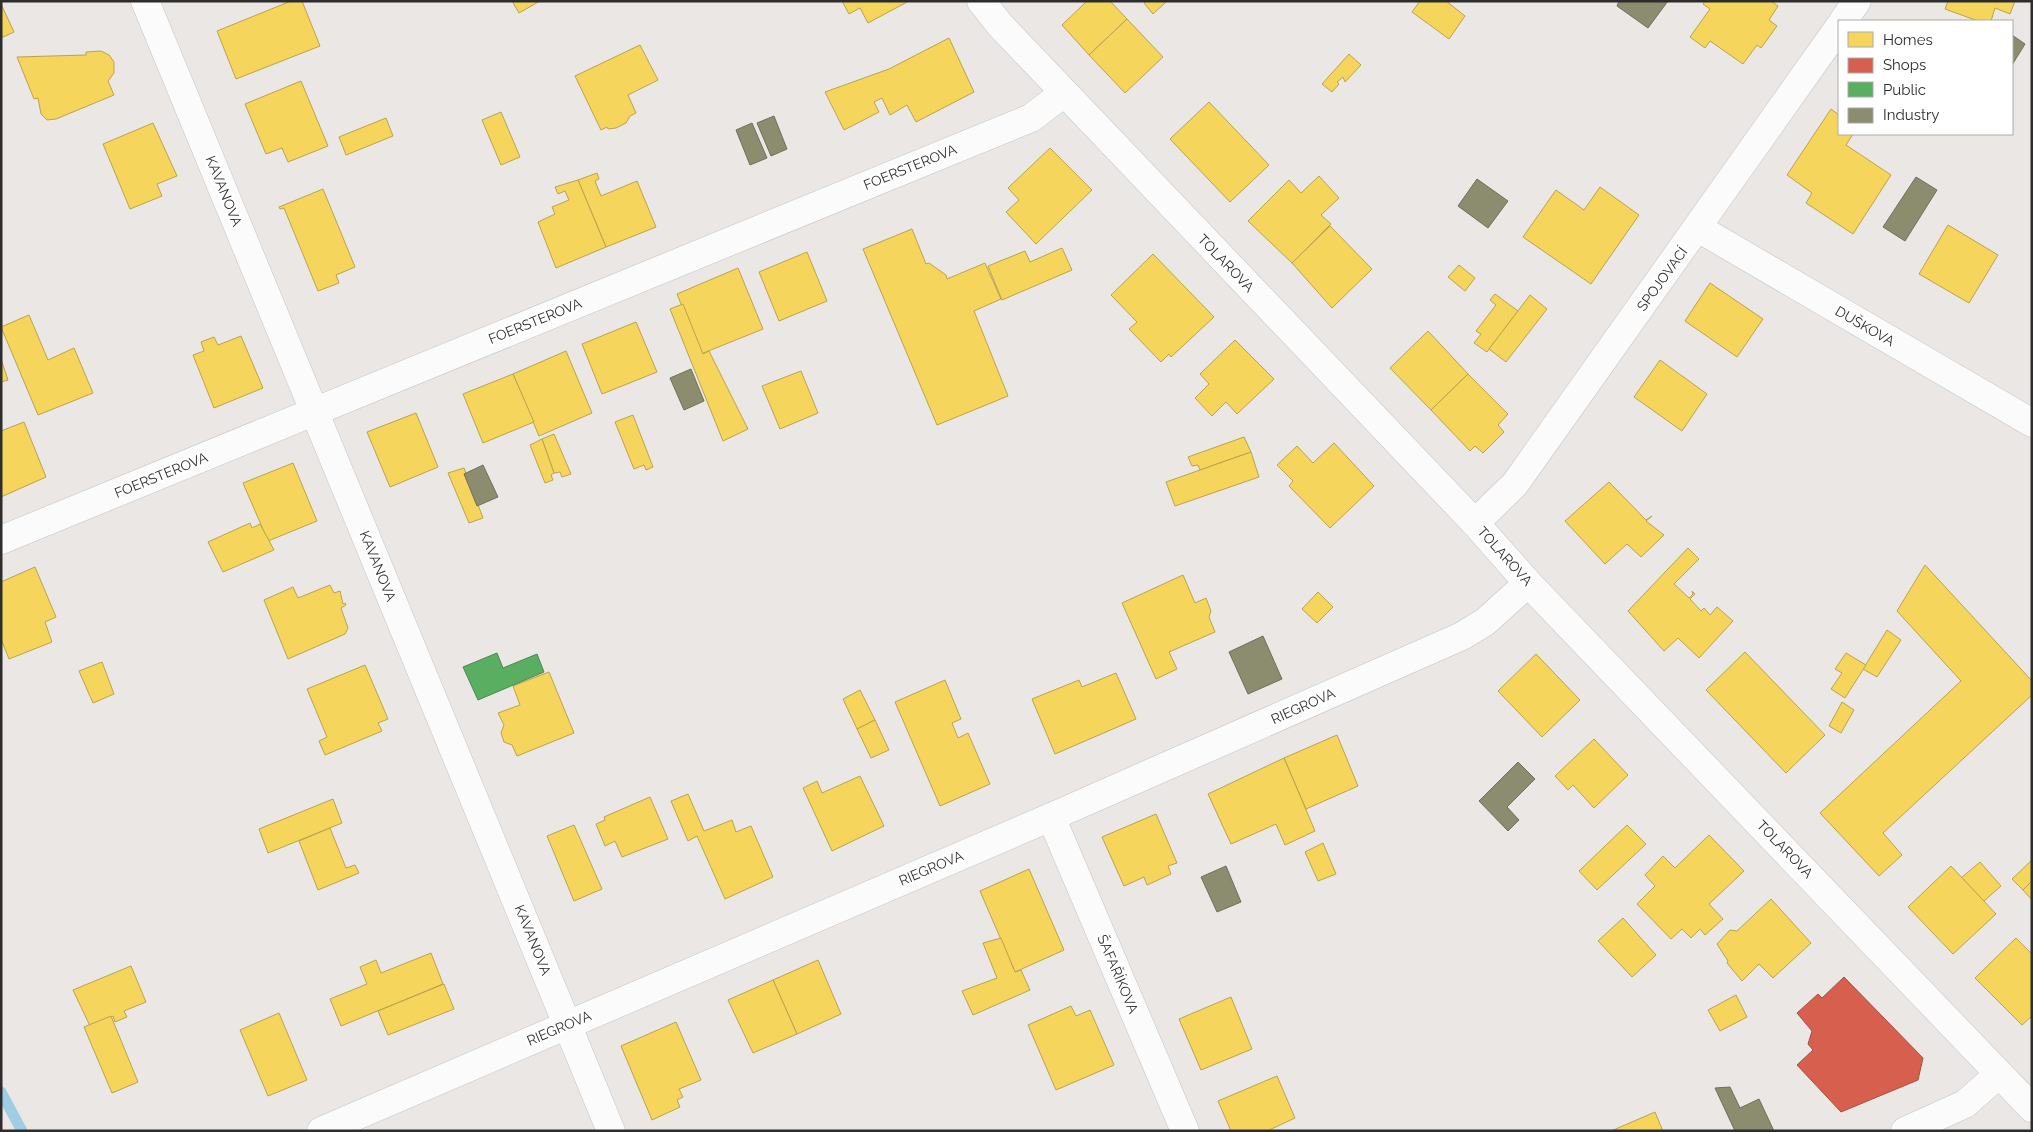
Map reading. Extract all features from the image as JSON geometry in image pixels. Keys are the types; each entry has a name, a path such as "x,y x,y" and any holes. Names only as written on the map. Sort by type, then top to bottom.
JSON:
{"street":[{"name":"KAVANOVA","path":"145,1 611,1131"},
{"name":"TOLAROVA","path":"981,1 1000,25 1474,523 1528,583 2032,1108"},
{"path":"1844,20 1857,1"},
{"name":"SPOJOVACÍ","path":"1474,523 1515,484 1838,28"},
{"name":"FOERSTEROVA","path":"1,540 1031,118 1064,93"},
{"name":"DUŠKOVA","path":"1698,228 2032,423"},
{"name":"RIEGROVA","path":"321,1131 1051,817 1462,636 1484,622 1528,583"},
{"name":"ŠAFAŘÍKOVA","path":"1051,817 1185,1131"},
{"path":"1905,1131 1965,1104 1999,1074"}],"building: Homes":[{"path":"291,1 302,1 320,46 236,79 217,31"},
{"path":"512,1 540,1 519,13"},
{"path":"842,1 909,1 868,23 860,8 849,14"},
{"path":"1087,1 1110,1 1127,19 1089,55 1062,25"},
{"path":"1146,1 1167,1 1153,14 1144,3"},
{"path":"1420,1 1446,1 1465,16 1449,39 1412,12"},
{"path":"1705,1 1771,1 1778,6 1769,20 1777,26 1761,48 1757,45 1743,64 1710,41 1705,48 1690,37 1710,9 1703,4"},
{"path":"1948,1 2015,1 2010,14 1995,8 1991,20 1975,20 1945,9"},
{"path":"1,4 14,32 1,38"},
{"path":"1127,19 1163,57 1125,93 1089,55"},
{"path":"949,38 974,92 916,122 907,105 890,115 882,98 874,102 879,112 844,130 825,92 889,69"},
{"path":"640,45 658,80 628,95 636,113 630,116 626,123 616,128 608,129 607,127 601,130 575,76"},
{"path":"101,51 109,55 114,62 114,73 108,81 114,95 56,119 47,120 41,114 38,98 34,99 17,57 86,55 86,52"},
{"path":"1349,54 1361,65 1345,82 1343,77 1337,82 1339,84 1332,92 1322,84"},
{"path":"301,81 328,146 288,162 282,148 266,154 245,104"},
{"path":"1209,102 1269,165 1230,202 1170,139"},
{"path":"1831,109 1838,114 1838,135 1852,135 1846,145 1891,175 1853,234 1806,203 1812,193 1787,175"},
{"path":"501,112 520,157 501,165 482,120"},
{"path":"386,118 393,136 346,155 339,137"},
{"path":"153,123 177,176 157,184 162,196 130,209 103,144"},
{"path":"1050,148 1092,190 1036,244 1006,212 1019,200 1008,188"},
{"path":"597,173 599,179 595,181 601,196 637,181 656,227 606,247 578,180"},
{"path":"1319,176 1339,198 1321,215 1331,224 1292,263 1248,221 1289,180 1301,193"},
{"path":"578,180 606,247 556,268 538,222 555,214 552,207 569,200 565,191 558,194 555,187"},
{"path":"1600,187 1639,215 1591,284 1523,237 1556,190 1584,210"},
{"path":"323,189 355,267 336,275 339,283 318,291 284,208 280,209 279,207"},
{"path":"1948,225 1998,255 1969,303 1919,274"},
{"path":"1330,226 1372,269 1332,308 1292,263"},
{"path":"912,229 926,264 929,263 946,275 947,279 985,263 1001,299 974,311 1008,396 937,425 863,249"},
{"path":"1062,248 1072,270 1002,300 988,266 1025,251 1030,262"},
{"path":"807,252 827,301 779,321 759,272"},
{"path":"1153,254 1214,317 1171,357 1169,354 1161,362 1129,329 1137,322 1111,295"},
{"path":"1459,265 1475,278 1465,291 1448,277"},
{"path":"738,268 763,329 701,354 677,294"},
{"path":"1710,283 1763,319 1737,357 1685,321"},
{"path":"1495,294 1518,311 1487,352 1474,343 1481,334 1476,331 1496,305 1490,300"},
{"path":"1530,295 1547,309 1506,362 1489,349"},
{"path":"683,304 703,354 709,351 748,429 723,441 670,309"},
{"path":"29,315 48,360 74,348 93,393 38,415 1,327"},
{"path":"636,322 657,372 602,394 582,344"},
{"path":"1428,331 1468,374 1431,410 1390,368"},
{"path":"241,336 263,388 214,408 193,355 204,351 201,342 214,337 218,345"},
{"path":"1235,340 1274,379 1237,414 1226,402 1212,416 1195,398 1209,384 1200,374"},
{"path":"566,351 592,413 539,436 513,374"},
{"path":"1,359 8,380 1,382"},
{"path":"1660,360 1707,394 1682,431 1634,397"},
{"path":"801,371 818,413 780,429 762,386"},
{"path":"513,374 534,422 483,443 463,394"},
{"path":"1468,374 1508,414 1498,425 1504,432 1483,453 1475,446 1470,451 1431,410"},
{"path":"416,413 438,467 390,487 367,432"},
{"path":"633,415 653,467 646,470 644,465 634,469 615,422"},
{"path":"24,422 46,477 1,497 1,431"},
{"path":"554,434 571,474 562,477 560,472 554,473 542,439"},
{"path":"1244,437 1251,452 1200,470 1198,465 1192,466 1188,457"},
{"path":"542,439 554,473 551,475 553,480 545,483 530,445"},
{"path":"1334,443 1374,486 1330,528 1289,486 1293,481 1277,465 1297,446 1313,463"},
{"path":"1251,452 1259,477 1175,506 1166,482"},
{"path":"293,463 317,521 268,541 243,483"},
{"path":"464,468 483,518 469,523 448,473"},
{"path":"1609,482 1646,520 1652,516 1646,521 1664,535 1641,557 1627,544 1605,564 1565,521"},
{"path":"250,523 252,528 260,524 274,550 223,572 208,542"},
{"path":"1688,548 1699,559 1674,584 1689,598 1693,594 1692,591 1695,594 1690,599 1701,611 1704,608 1710,615 1717,607 1733,621 1699,658 1678,638 1664,651 1628,611"},
{"path":"1925,565 2032,681 2032,695 1883,833 1902,855 1879,876 1820,813 1961,681 1897,611"},
{"path":"35,567 56,617 45,622 52,642 9,659 1,639 1,582"},
{"path":"1183,575 1195,603 1206,598 1211,611 1209,617 1215,632 1169,652 1177,669 1156,679 1122,603"},
{"path":"330,585 334,593 340,591 343,604 345,603 346,605 341,608 348,628 345,634 288,659 264,600 293,587 298,598"},
{"path":"1318,592 1333,607 1317,623 1302,609"},
{"path":"1887,630 1901,640 1877,677 1863,669"},
{"path":"1745,652 1825,735 1786,773 1706,690"},
{"path":"1846,653 1866,665 1845,698 1831,689 1842,673 1835,669"},
{"path":"1536,654 1580,700 1542,737 1498,691"},
{"path":"102,662 114,694 93,703 79,671"},
{"path":"365,665 388,719 378,723 382,731 325,755 319,741 327,737 307,689"},
{"path":"549,672 574,733 517,756 512,745 504,742 501,733 504,725 498,713 520,705 513,686"},
{"path":"1116,673 1136,719 1055,754 1032,699 1079,680 1082,687"},
{"path":"945,680 961,719 952,723 958,738 968,733 990,784 940,806 895,702"},
{"path":"860,690 875,720 857,729 843,699"},
{"path":"1842,702 1854,710 1841,733 1829,726"},
{"path":"875,720 889,750 871,758 857,729"},
{"path":"1337,735 1358,786 1306,809 1284,758"},
{"path":"1594,739 1628,775 1594,808 1573,785 1568,790 1555,776"},
{"path":"1284,758 1315,831 1285,845 1276,824 1231,844 1208,794"},
{"path":"860,776 884,826 832,851 803,788 817,781 822,793"},
{"path":"688,794 704,831 732,820 736,832 751,826 773,877 725,899 697,836 688,841 671,801"},
{"path":"650,797 668,839 622,857 615,841 605,846 596,824 605,820 604,817"},
{"path":"333,799 342,823 268,853 259,829"},
{"path":"1156,814 1177,863 1168,866 1171,874 1147,885 1144,877 1124,886 1102,837"},
{"path":"574,825 602,889 574,901 547,836"},
{"path":"1627,825 1646,844 1597,890 1579,871"},
{"path":"330,828 346,868 355,865 359,873 318,890 299,841"},
{"path":"1709,835 1744,871 1709,904 1723,919 1705,935 1700,929 1691,938 1682,929 1671,939 1637,904 1655,886 1645,875 1663,856 1675,868"},
{"path":"1323,843 1336,874 1318,881 1305,852"},
{"path":"2032,860 2032,881 2023,890 2012,879"},
{"path":"1980,862 2001,886 1984,901 1961,878"},
{"path":"1951,866 1996,914 1953,954 1908,907"},
{"path":"1029,869 1064,950 1015,972 980,891"},
{"path":"2032,881 2032,900 2023,890"},
{"path":"1771,899 1811,943 1773,978 1759,964 1742,981 1727,963 1728,961 1717,944 1730,930 1737,931"},
{"path":"1623,918 1656,955 1632,977 1598,941"},
{"path":"1001,938 1015,972 1021,970 1030,990 973,1015 962,991 997,978 983,943"},
{"path":"2016,938 2032,954 2032,1016 2022,1025 1975,978"},
{"path":"431,953 443,984 341,1026 330,999 367,984 360,967 376,960 381,973"},
{"path":"818,960 841,1014 797,1034 773,980"},
{"path":"131,966 146,1002 124,1011 127,1017 115,1022 113,1016 90,1026 73,990"},
{"path":"773,980 797,1034 753,1053 728,1000"},
{"path":"444,984 454,1009 388,1035 378,1011"},
{"path":"1736,995 1747,1017 1720,1031 1708,1010"},
{"path":"1231,997 1252,1049 1201,1070 1179,1019"},
{"path":"1071,1006 1076,1016 1090,1010 1114,1065 1056,1090 1028,1025"},
{"path":"279,1013 307,1080 268,1096 240,1030"},
{"path":"111,1016 138,1082 112,1093 84,1027"},
{"path":"676,1022 701,1080 679,1089 683,1097 677,1100 680,1107 652,1120 621,1046"},
{"path":"1277,1076 1295,1118 1267,1131 1231,1131 1218,1101"},
{"path":"1655,1112 1663,1131 1611,1131"}],"building: Shops":[{"path":"1844,977 1923,1058 1918,1080 1841,1112 1797,1065 1813,1050 1808,1044 1812,1031 1797,1013 1818,994 1822,998"}],"building: Public":[{"path":"497,653 503,668 537,654 544,672 478,700 463,667"}],"building: Industry":[{"path":"1619,1 1668,1 1648,28 1617,6"},
{"path":"2013,36 2025,44 2013,63"},
{"path":"774,116 787,149 771,156 757,123"},
{"path":"752,123 767,158 750,165 736,130"},
{"path":"1916,177 1937,190 1905,241 1883,227"},
{"path":"1477,179 1508,201 1488,228 1458,206"},
{"path":"691,369 704,401 684,410 670,378"},
{"path":"483,465 498,497 477,506 464,474"},
{"path":"1263,636 1282,679 1248,694 1229,652"},
{"path":"1518,762 1535,779 1507,807 1519,820 1508,831 1479,801"},
{"path":"1226,866 1241,902 1217,912 1201,877"},
{"path":"1730,1087 1740,1108 1759,1099 1774,1131 1735,1131 1715,1088"}],"waterway":[{"path":"1,1092 22,1131"}]}
